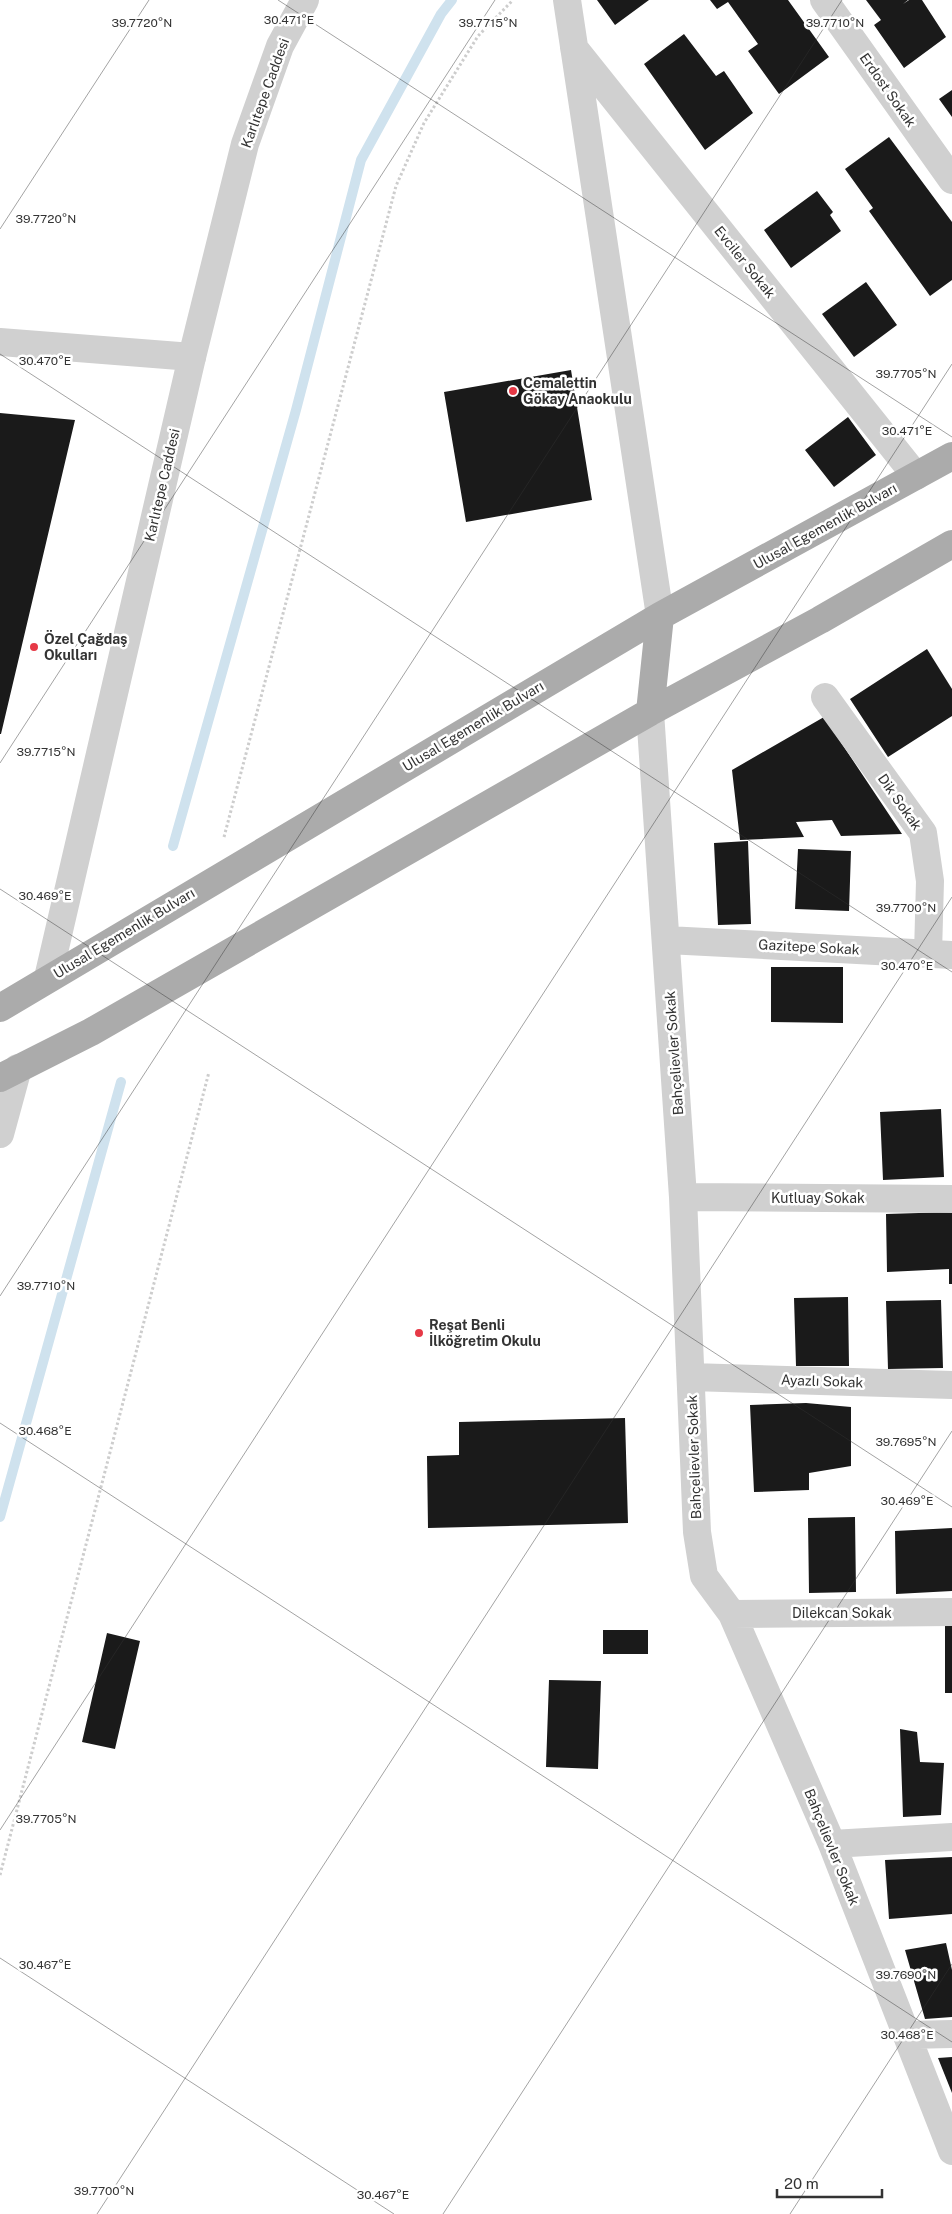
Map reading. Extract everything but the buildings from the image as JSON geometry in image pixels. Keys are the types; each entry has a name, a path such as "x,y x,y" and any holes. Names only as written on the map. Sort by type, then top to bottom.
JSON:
{"main road":[{"name":"Ulusal Egemenlik Bulvarı","path":"0,1008 660,616 952,456"},
{"path":"9,1073 99,1028 650,712 820,620 952,544"},
{"path":"650,712 660,616"}],"street":[{"name":"Karlıtepe Caddesi","path":"48,978 192,357 245,144 280,46 305,0"},
{"path":"567,0 660,616"},
{"name":"Erdost Sokak","path":"824,0 952,180"},
{"name":"Evciler Sokak","path":"574,48 916,476"},
{"path":"0,342 192,357"},
{"name":"Dik Sokak","path":"825,697 923,833 940,954"},
{"name":"Bahçelievler Sokak","path":"650,712 683,1197 697,1532 704,1576 732,1614 832,1844 952,2152"},
{"name":"Gazitepe Sokak","path":"666,940 940,954"},
{"path":"0,1134 9,1073"},
{"name":"Kutluay Sokak","path":"683,1197 952,1199"},
{"name":"Ayazlı Sokak","path":"691,1377 952,1386"},
{"name":"Dilekcan Sokak","path":"732,1614 952,1612"},
{"path":"832,1844 952,1837"},
{"path":"907,2035 952,2034"}],"path":[{"path":"213,880 396,186 424,123 478,36 513,0"},
{"path":"0,1876 209,1072"}],"waterway":[{"path":"173,846 296,410 361,160 441,14 452,0"},
{"path":"0,1517 121,1082"}],"place":[{"name":"Cemalettin Gökay Anaokulu","path":"513,391"},
{"name":"Özel Çağdaş Okulları","path":"34,647"},
{"name":"Reşat Benli İlköğretim Okulu","path":"419,1333"}]}
